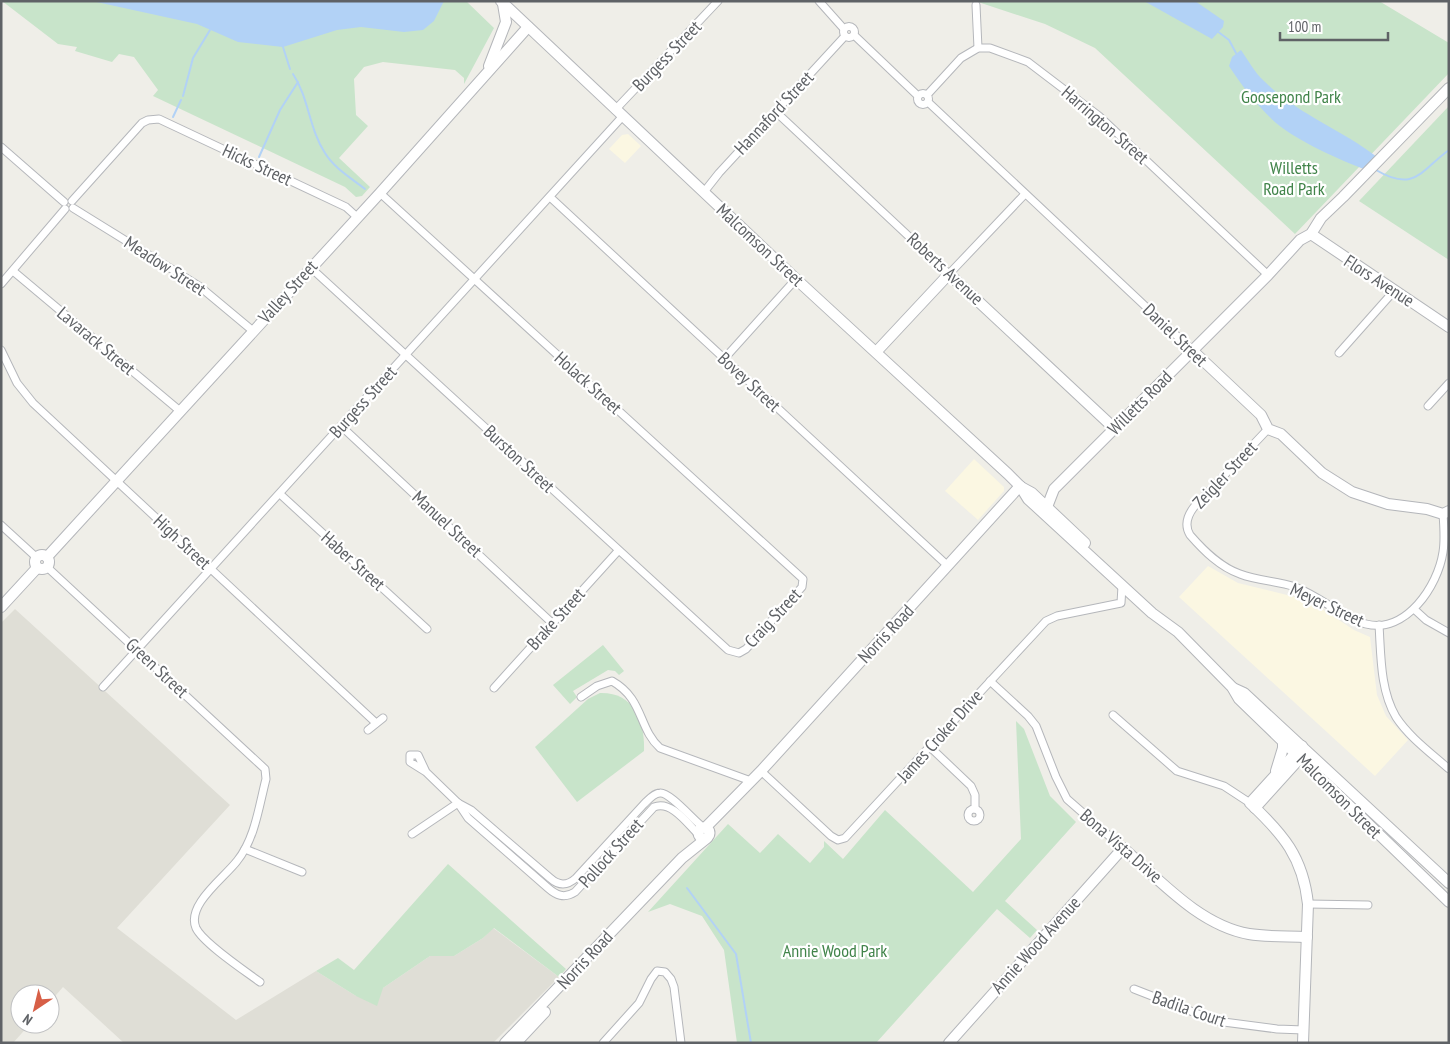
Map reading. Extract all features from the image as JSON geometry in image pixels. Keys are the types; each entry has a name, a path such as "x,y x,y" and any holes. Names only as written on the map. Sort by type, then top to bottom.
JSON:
{"street":[{"name":"Burgess Street","path":"102,687 550,196 618,113 718,1"},
{"path":"819,1 845,33 851,27 855,31 854,35 918,96 923,94 928,98 961,58 978,48 976,5"},
{"name":"Malcomson Street","path":"502,2 796,279 877,351 1020,486 1047,507 1154,608 1232,687 1239,699 1283,741 1301,752 1449,882"},
{"path":"486,74 506,22 502,2"},
{"name":"Valley Street","path":"1,607 380,193 528,27"},
{"name":"Hannaford Street","path":"704,192 719,172 845,33"},
{"name":"Harrington Street","path":"978,48 990,48 1028,62 1064,88 1099,116 1268,275"},
{"name":"Willetts Road","path":"1047,507 1054,489 1290,252 1313,237 1343,197 1449,88"},
{"name":"Daniel Street","path":"928,98 1024,194 1261,415 1268,429 1281,434 1322,473 1352,492 1388,504 1446,513"},
{"name":"Roberts Avenue","path":"776,111 1114,428"},
{"name":"Hicks Street","path":"72,204 142,123 159,119 346,207 357,217"},
{"path":"1,148 64,206"},
{"name":"Holack Street","path":"380,193 797,572"},
{"path":"877,351 1024,194"},
{"name":"Bovey Street","path":"550,196 948,566"},
{"path":"1,284 67,200 72,204"},
{"name":"Meadow Street","path":"72,204 199,286 253,330"},
{"name":"Flors Avenue","path":"1313,237 1449,327"},
{"name":"Burston Street","path":"311,268 728,650"},
{"name":"Lavarack Street","path":"13,271 180,411"},
{"path":"724,358 796,279"},
{"path":"1339,353 1394,291"},
{"name":"High Street","path":"1,350 17,383 33,403 376,724"},
{"path":"1428,406 1449,383"},
{"name":"Manuel Street","path":"341,426 552,623"},
{"name":"Zeigler Street","path":"1186,525 1191,511 1268,429"},
{"name":"Malcomson Street","path":"1020,486 1028,499 1152,613 1164,620"},
{"name":"Norris Road","path":"513,1040 588,955 682,858 703,833 715,825 750,787 751,781 1020,486"},
{"name":"Haber Street","path":"280,494 427,629"},
{"name":"Meyer Street","path":"1186,525 1190,535 1196,542 1225,568 1241,575 1294,587 1318,597 1352,619 1379,626 1396,621 1414,609 1429,588 1441,564 1446,513"},
{"name":"Green Street","path":"1,525 265,769 266,779 245,849"},
{"name":"Brake Street","path":"494,688 618,551"},
{"name":"Craig Street","path":"728,650 739,653 746,649 802,587 803,579 797,572"},
{"name":"James Croker Drive","path":"760,771 828,834 840,840 848,836 1046,621 1057,616 1121,603 1122,586"},
{"path":"1414,609 1426,620 1449,633"},
{"path":"1379,626 1384,681 1392,708 1404,727 1449,769"},
{"path":"582,697 602,683 609,680 614,682 635,702 653,741 661,749 740,775 751,781"},
{"name":"Bona Vista Drive","path":"990,681 1028,716 1036,726 1058,783 1067,799 1200,913 1215,922 1248,934 1307,937"},
{"name":"Malcomson Street","path":"1232,687 1244,693 1449,902"},
{"path":"1113,715 1177,771 1224,786 1253,805 1288,843 1297,858 1306,885 1308,904 1303,1043"},
{"path":"368,730 383,718"},
{"path":"1274,777 1282,754 1283,741"},
{"path":"930,747 970,784 975,795 974,809"},
{"path":"1253,805 1274,777 1301,752"},
{"path":"1253,805 1301,752"},
{"name":"Pollock Street","path":"426,772 458,803 466,816 533,876 560,896 569,895 582,884 656,806 667,806 687,818"},
{"name":"Pollock Street","path":"458,803 469,808 558,884 567,884 576,878 652,796 659,793 665,794 703,833"},
{"path":"652,796 656,806"},
{"path":"412,834 458,803"},
{"path":"638,811 644,817"},
{"path":"614,836 621,842"},
{"path":"500,846 506,840"},
{"name":"Annie Wood Avenue","path":"948,1043 1123,848"},
{"path":"260,982 204,939 195,926 193,917 200,902 227,874 245,849 302,872"},
{"path":"516,860 522,854"},
{"path":"591,862 597,868"},
{"path":"533,876 539,869"},
{"path":"576,878 582,884"},
{"path":"553,892 558,884"},
{"path":"1308,904 1368,905"},
{"path":"603,1043 639,1003 650,979 658,971 665,972 674,986 681,1043"},
{"name":"Badila Court","path":"1134,989 1216,1022 1277,1030 1304,1030"}],"shaded area":[{"path":"628,134 641,146 625,163 609,149 622,135"},
{"path":"974,459 1004,487 1004,491 978,520 945,491"},
{"path":"1208,566 1238,583 1299,598 1322,609 1354,630 1370,637 1377,695 1386,716 1408,740 1375,776 1179,597"},
{"path":"15,609 230,805 117,928 236,1020 316,971 356,996 383,988 430,956 454,956 483,938 493,928 559,977 493,1043 124,1043 63,987 60,990 60,984 10,984 10,1034 21,1034 13,1043 1,1043 1,623"}],"green space":[{"path":"2,1 466,1 494,28 464,84 464,78 455,70 383,62 364,67 354,79 356,115 368,126 339,158 370,187 362,196 356,197 345,187 153,96 158,90 134,57 119,54 112,62 75,51 77,47 58,44"},
{"name":"Goosepond Park","path":"975,1 1379,1 1449,43 1449,73 1295,234 1095,48 1045,24"},
{"path":"1449,106 1449,260 1359,201"},
{"path":"603,645 624,671 619,675 615,671 608,670 573,691 577,697 570,704 553,685"},
{"path":"600,693 621,697 635,710 642,729 644,751 577,802 535,747 588,699"},
{"name":"Annie Wood Park","path":"1016,721 1024,729 1050,796 1076,822 1005,901 1037,930 1030,938 997,909 876,1043 737,1043 724,950 702,916 670,904 648,912 728,824 760,853 778,834 810,863 824,847 824,841 843,859 885,810 973,892 1021,839"},
{"path":"448,864 566,969 559,977 494,928 483,938 454,956 430,956 383,988 377,1006 356,996 316,971 338,958 354,970"}],"water":[{"path":"92,1 444,1 434,21 423,30 404,32 361,27 337,30 283,47 238,42 197,24"},
{"path":"1144,1 1195,1 1224,21 1223,27 1212,39"},
{"path":"1241,50 1258,74 1277,93 1377,157 1366,170 1307,143 1285,130 1269,117 1229,66 1232,57"}],"waterway":[{"path":"183,96 193,58 210,30"},
{"path":"1217,31 1229,40 1236,53"},
{"path":"283,47 290,69"},
{"path":"293,74 325,153 338,168 365,189"},
{"path":"259,157 280,110 298,82"},
{"path":"173,117 181,100"},
{"path":"1376,170 1389,177 1409,179 1424,171 1449,150"},
{"path":"687,888 736,954 751,1043"}],"park label":[{"name":"Willetts Road Park","path":"1294,178"}]}
